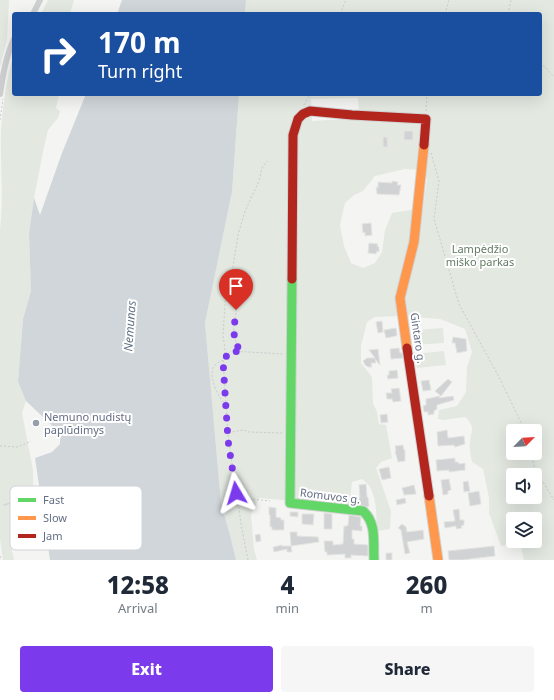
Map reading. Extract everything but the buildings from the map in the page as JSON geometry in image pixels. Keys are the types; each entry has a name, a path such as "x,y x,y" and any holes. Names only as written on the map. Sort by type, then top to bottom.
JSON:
{"street":[{"path":"34,12 40,0"},
{"path":"0,94 4,66 12,43"},
{"path":"290,434 293,135 298,116 304,112 310,111 426,120"},
{"name":"Gintaro g.","path":"426,120 416,228 400,298 438,560"},
{"name":"Romuvos g.","path":"290,434 290,503 363,511 368,514 372,524 374,560"}],"path":[{"path":"341,12 346,0"},
{"path":"446,12 449,0"},
{"path":"508,12 511,0"},
{"path":"542,65 554,77"},
{"path":"426,120 427,96"},
{"path":"429,147 439,182 434,219 459,304 499,377 522,424"},
{"path":"248,560 236,493 228,434 223,312 226,299 226,289 231,279 239,230 245,211 259,181 262,168 267,161"},
{"path":"226,299 228,301 234,299 237,301 234,341 242,352"},
{"path":"226,404 217,394 212,374 215,365 224,359 230,351 291,356"},
{"path":"228,434 240,430 249,432 290,434"},
{"path":"0,446 18,447 31,441"},
{"path":"533,460 535,469 554,500"},
{"path":"238,500 251,499 270,501"}],"green space":[{"path":"0,0 9,0 7,40 0,67"},
{"path":"48,0 74,0 71,12 42,12"},
{"name":"Lampėdžio miško parkas","path":"246,0 554,0 554,560 524,560 521,548 542,548 542,512 506,512 506,545 501,546 489,513 489,498 483,469 472,462 470,447 472,429 471,423 465,417 443,420 438,419 439,410 457,406 466,392 467,367 472,352 465,329 440,319 399,316 375,317 367,322 361,346 361,363 372,377 373,403 377,412 379,424 386,425 392,458 381,462 376,468 391,511 390,529 377,531 374,495 367,483 362,479 352,482 349,508 259,498 251,515 254,549 257,560 236,560 221,503 205,323 232,192 239,96 542,96 542,12 245,12","holes":["358,98 359,118 312,121 311,99","405,169 421,170 427,179 423,208 392,213 385,230 382,252 375,263 363,268 351,263 344,246 340,225 345,203 354,195 363,191 375,176"]},
{"path":"12,61 12,96 59,96 56,108 60,111 58,118 48,130 34,198 29,233 31,291 23,319 18,382 26,401 22,413 33,470 33,486 10,486 10,550 12,550 14,560 3,560 0,539 1,131 4,102"},
{"path":"443,328 444,343 414,345 413,330"},
{"path":"444,351 446,365 417,368 415,354"}],"water":[{"path":"122,0 246,0 245,12 118,12"},
{"name":"Nemunas","path":"85,96 239,96 232,192 205,323 221,503 236,560 50,560 49,550 142,550 142,486 39,486 35,458 52,452 60,444 60,433 26,401 18,382 23,319 31,291 29,233 34,198 40,215 62,153"}],"waterway":[{"path":"4,505 10,503"}],"traffic: fast":[{"path":"292,279 290,503 363,511 372,527 374,540 374,560"}],"traffic: slow":[{"path":"407,348 400,298 414,242 424,145"},
{"path":"429,496 438,560"}],"traffic: jam":[{"path":"292,279 293,135 298,119 303,114 310,111 426,119 424,145"},
{"path":"407,348 429,496"}],"place":[{"name":"Nemuno nudistų paplūdimys","path":"36,423"}],"route":[{"path":"236,310 234,341 242,352 230,351 223,360 223,363 225,372 224,390 228,440 236,493"}]}
